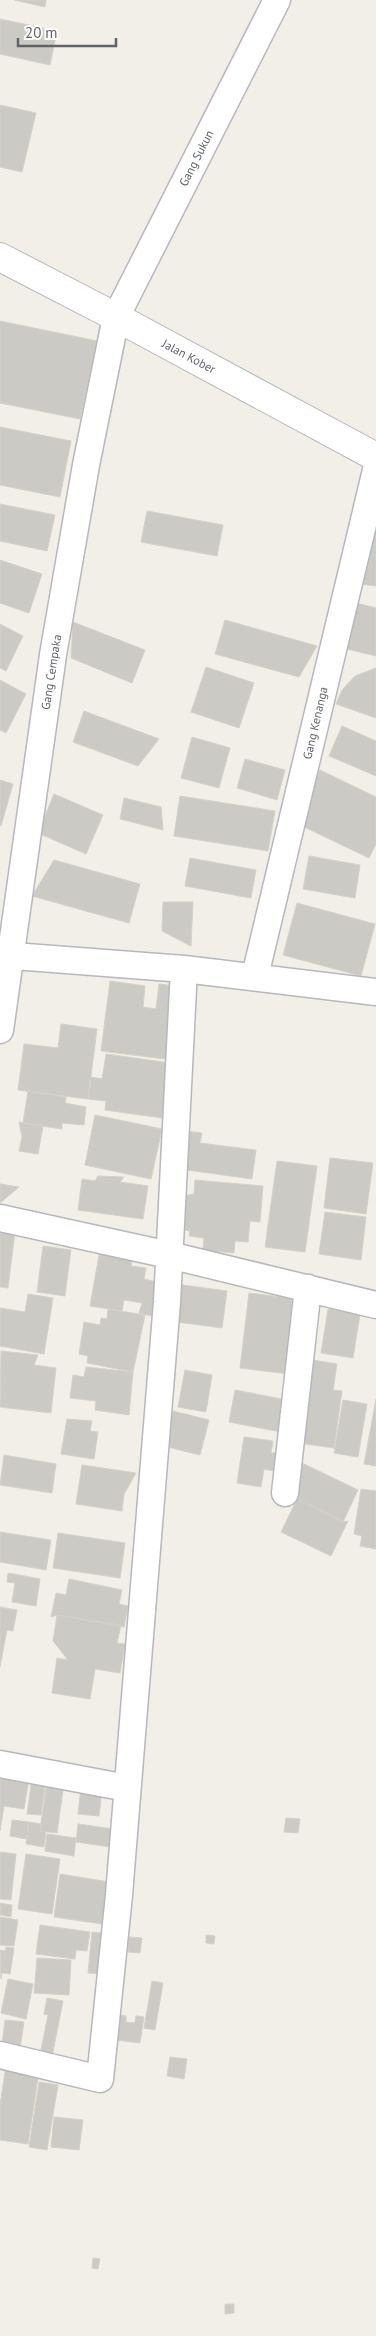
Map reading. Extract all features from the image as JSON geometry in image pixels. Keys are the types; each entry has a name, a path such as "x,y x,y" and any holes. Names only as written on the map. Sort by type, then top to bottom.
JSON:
{"street":[{"name":"Gang Sukun","path":"116,316 277,0"},
{"name":"Jalan Kober","path":"0,258 116,316 376,457"},
{"name":"Gang Cempaka","path":"0,1030 5,955 53,655 86,466 116,316"},
{"name":"Gang Kenanga","path":"254,976 376,470"},
{"path":"5,955 184,969 376,992"},
{"path":"0,2055 100,2079 119,1895 169,1255 184,969"},
{"path":"0,1218 169,1255 376,1305"},
{"path":"285,1493 308,1288"},
{"path":"0,1764 127,1788"}],"building":[{"path":"14,0 46,0 45,7"},
{"path":"0,19 57,31 50,65 0,54"},
{"path":"0,105 36,113 22,172 0,167"},
{"path":"0,321 97,341 80,419 0,403"},
{"path":"0,427 71,441 60,497 0,485"},
{"path":"0,504 55,515 47,551 0,541"},
{"path":"147,511 223,525 217,556 141,542"},
{"path":"376,523 376,586 359,584"},
{"path":"0,560 42,574 29,613 0,603"},
{"path":"349,601 376,608 376,656 338,647"},
{"path":"225,620 317,646 299,677 215,654"},
{"path":"73,622 145,650 132,683 71,658"},
{"path":"0,624 23,636 6,671 0,668"},
{"path":"206,667 254,683 239,728 191,712"},
{"path":"376,668 376,718 336,704 342,690 355,676"},
{"path":"0,680 26,694 6,733 0,730"},
{"path":"84,711 159,739 138,766 73,742"},
{"path":"342,726 376,741 376,776 329,756"},
{"path":"192,737 230,748 219,788 181,778"},
{"path":"245,759 285,770 277,800 237,788"},
{"path":"320,770 376,797 376,844 369,858 296,823"},
{"path":"0,780 13,784 1,826 0,826"},
{"path":"54,794 103,815 86,854 38,833"},
{"path":"180,796 275,811 268,851 174,836"},
{"path":"124,798 161,807 163,830 120,819"},
{"path":"309,856 360,865 355,898 303,889"},
{"path":"190,858 256,870 251,898 185,886"},
{"path":"54,860 140,884 129,923 32,896"},
{"path":"163,902 193,902 191,946 162,931"},
{"path":"297,903 375,924 361,976 283,955"},
{"path":"110,981 145,986 143,1007 156,1009 159,984 183,987 173,1060 101,1051"},
{"path":"61,1024 97,1029 88,1099 18,1090 24,1044 58,1048"},
{"path":"106,1054 170,1063 162,1118 105,1110 106,1101 88,1099 91,1077 102,1079"},
{"path":"28,1091 66,1097 65,1103 86,1107 84,1125 62,1123 62,1129 23,1123"},
{"path":"95,1115 162,1129 151,1179 85,1165"},
{"path":"19,1122 43,1126 38,1154 19,1151 22,1137"},
{"path":"186,1131 202,1133 200,1143 256,1150 252,1179 180,1169"},
{"path":"330,1158 373,1163 366,1214 324,1208"},
{"path":"277,1161 317,1166 305,1252 265,1247"},
{"path":"98,1176 124,1177 120,1182 148,1186 143,1219 78,1210 82,1179 95,1181"},
{"path":"195,1180 263,1186 260,1222 250,1221 248,1242 235,1241 234,1253 203,1250 204,1238 189,1236 190,1231 178,1229 182,1196 194,1194"},
{"path":"0,1184 19,1187 0,1203"},
{"path":"325,1212 366,1217 361,1260 319,1254"},
{"path":"0,1230 15,1232 8,1288 0,1287"},
{"path":"101,1244 134,1251 131,1266 146,1268 144,1279 166,1284 160,1318 139,1313 142,1303 124,1300 122,1311 90,1306"},
{"path":"43,1246 71,1250 65,1296 37,1292"},
{"path":"176,1284 227,1291 222,1328 170,1321"},
{"path":"249,1293 298,1299 289,1374 240,1368"},
{"path":"28,1294 53,1298 44,1354 0,1346 0,1308 25,1312"},
{"path":"108,1309 145,1315 133,1372 87,1363 88,1356 79,1354 84,1322 100,1325 101,1318 107,1319"},
{"path":"328,1309 360,1314 353,1358 321,1353"},
{"path":"1,1351 38,1355 34,1365 56,1368 51,1413 0,1407"},
{"path":"307,1359 337,1364 333,1390 342,1391 334,1448 299,1443"},
{"path":"86,1367 133,1372 129,1415 95,1410 96,1401 70,1398 73,1375 84,1377"},
{"path":"185,1370 212,1375 206,1412 178,1407"},
{"path":"235,1390 287,1400 281,1432 229,1422"},
{"path":"376,1399 376,1466 364,1464"},
{"path":"343,1400 367,1404 358,1457 334,1453"},
{"path":"173,1411 209,1420 200,1455 164,1446"},
{"path":"67,1419 92,1421 90,1431 98,1432 94,1459 61,1454"},
{"path":"244,1437 273,1441 271,1453 276,1453 274,1471 264,1469 261,1487 237,1483"},
{"path":"4,1455 56,1464 52,1493 0,1485"},
{"path":"302,1463 358,1490 343,1522 287,1495"},
{"path":"82,1465 136,1473 124,1494 122,1511 76,1504"},
{"path":"361,1489 376,1491 376,1549 360,1546 362,1536 354,1534"},
{"path":"298,1497 343,1522 348,1521 331,1556 281,1532"},
{"path":"0,1532 51,1540 46,1570 0,1562"},
{"path":"58,1533 125,1543 120,1578 53,1568"},
{"path":"8,1573 40,1579 36,1606 12,1602 15,1583 7,1582"},
{"path":"69,1579 122,1590 119,1604 128,1606 124,1627 57,1615 51,1617 56,1593 66,1595"},
{"path":"0,1607 17,1610 13,1631 7,1630 0,1667"},
{"path":"57,1615 121,1625 117,1643 125,1644 120,1673 95,1669 90,1699 52,1693 57,1658 68,1660 53,1641"},
{"path":"0,1769 30,1773 24,1809 4,1806 0,1831"},
{"path":"32,1778 46,1780 41,1815 27,1814"},
{"path":"47,1781 64,1783 57,1833 40,1831"},
{"path":"81,1788 102,1790 99,1816 78,1814"},
{"path":"286,1818 300,1819 298,1833 284,1832"},
{"path":"12,1820 29,1822 27,1839 10,1836"},
{"path":"29,1822 41,1824 40,1831 46,1832 44,1847 26,1844"},
{"path":"78,1824 113,1829 111,1847 76,1842"},
{"path":"47,1834 76,1838 74,1856 45,1851"},
{"path":"0,1852 16,1854 11,1900 0,1899"},
{"path":"26,1854 60,1859 52,1914 18,1909"},
{"path":"60,1874 109,1882 102,1924 54,1917"},
{"path":"0,1903 12,1905 11,1917 0,1915"},
{"path":"0,1917 18,1920 14,1946 0,1945"},
{"path":"40,1925 90,1932 87,1951 76,1950 75,1959 36,1954"},
{"path":"92,1932 110,1934 106,1974 88,1973"},
{"path":"206,1935 215,1936 214,1944 206,1943"},
{"path":"129,1937 142,1938 140,1953 128,1952"},
{"path":"6,1947 14,1948 10,1974 2,1973 1,1979 0,1950 5,1951"},
{"path":"37,1958 71,1960 69,1995 34,1993"},
{"path":"8,1979 33,1984 26,2019 1,2013"},
{"path":"152,1981 163,1983 155,2030 144,2028"},
{"path":"47,1998 63,2001 52,2057 40,2055 48,2015 44,2014"},
{"path":"120,2015 126,2016 126,2022 135,2023 136,2016 144,2017 140,2043 117,2040"},
{"path":"5,2020 24,2022 19,2055 1,2052"},
{"path":"170,2057 187,2059 184,2079 167,2076"},
{"path":"6,2066 39,2071 28,2144 0,2140 0,2105"},
{"path":"39,2082 58,2085 47,2150 29,2147"},
{"path":"54,2117 83,2120 79,2150 51,2147"},
{"path":"93,2258 100,2259 98,2269 92,2268"},
{"path":"225,2304 234,2304 234,2313 225,2314"}]}
